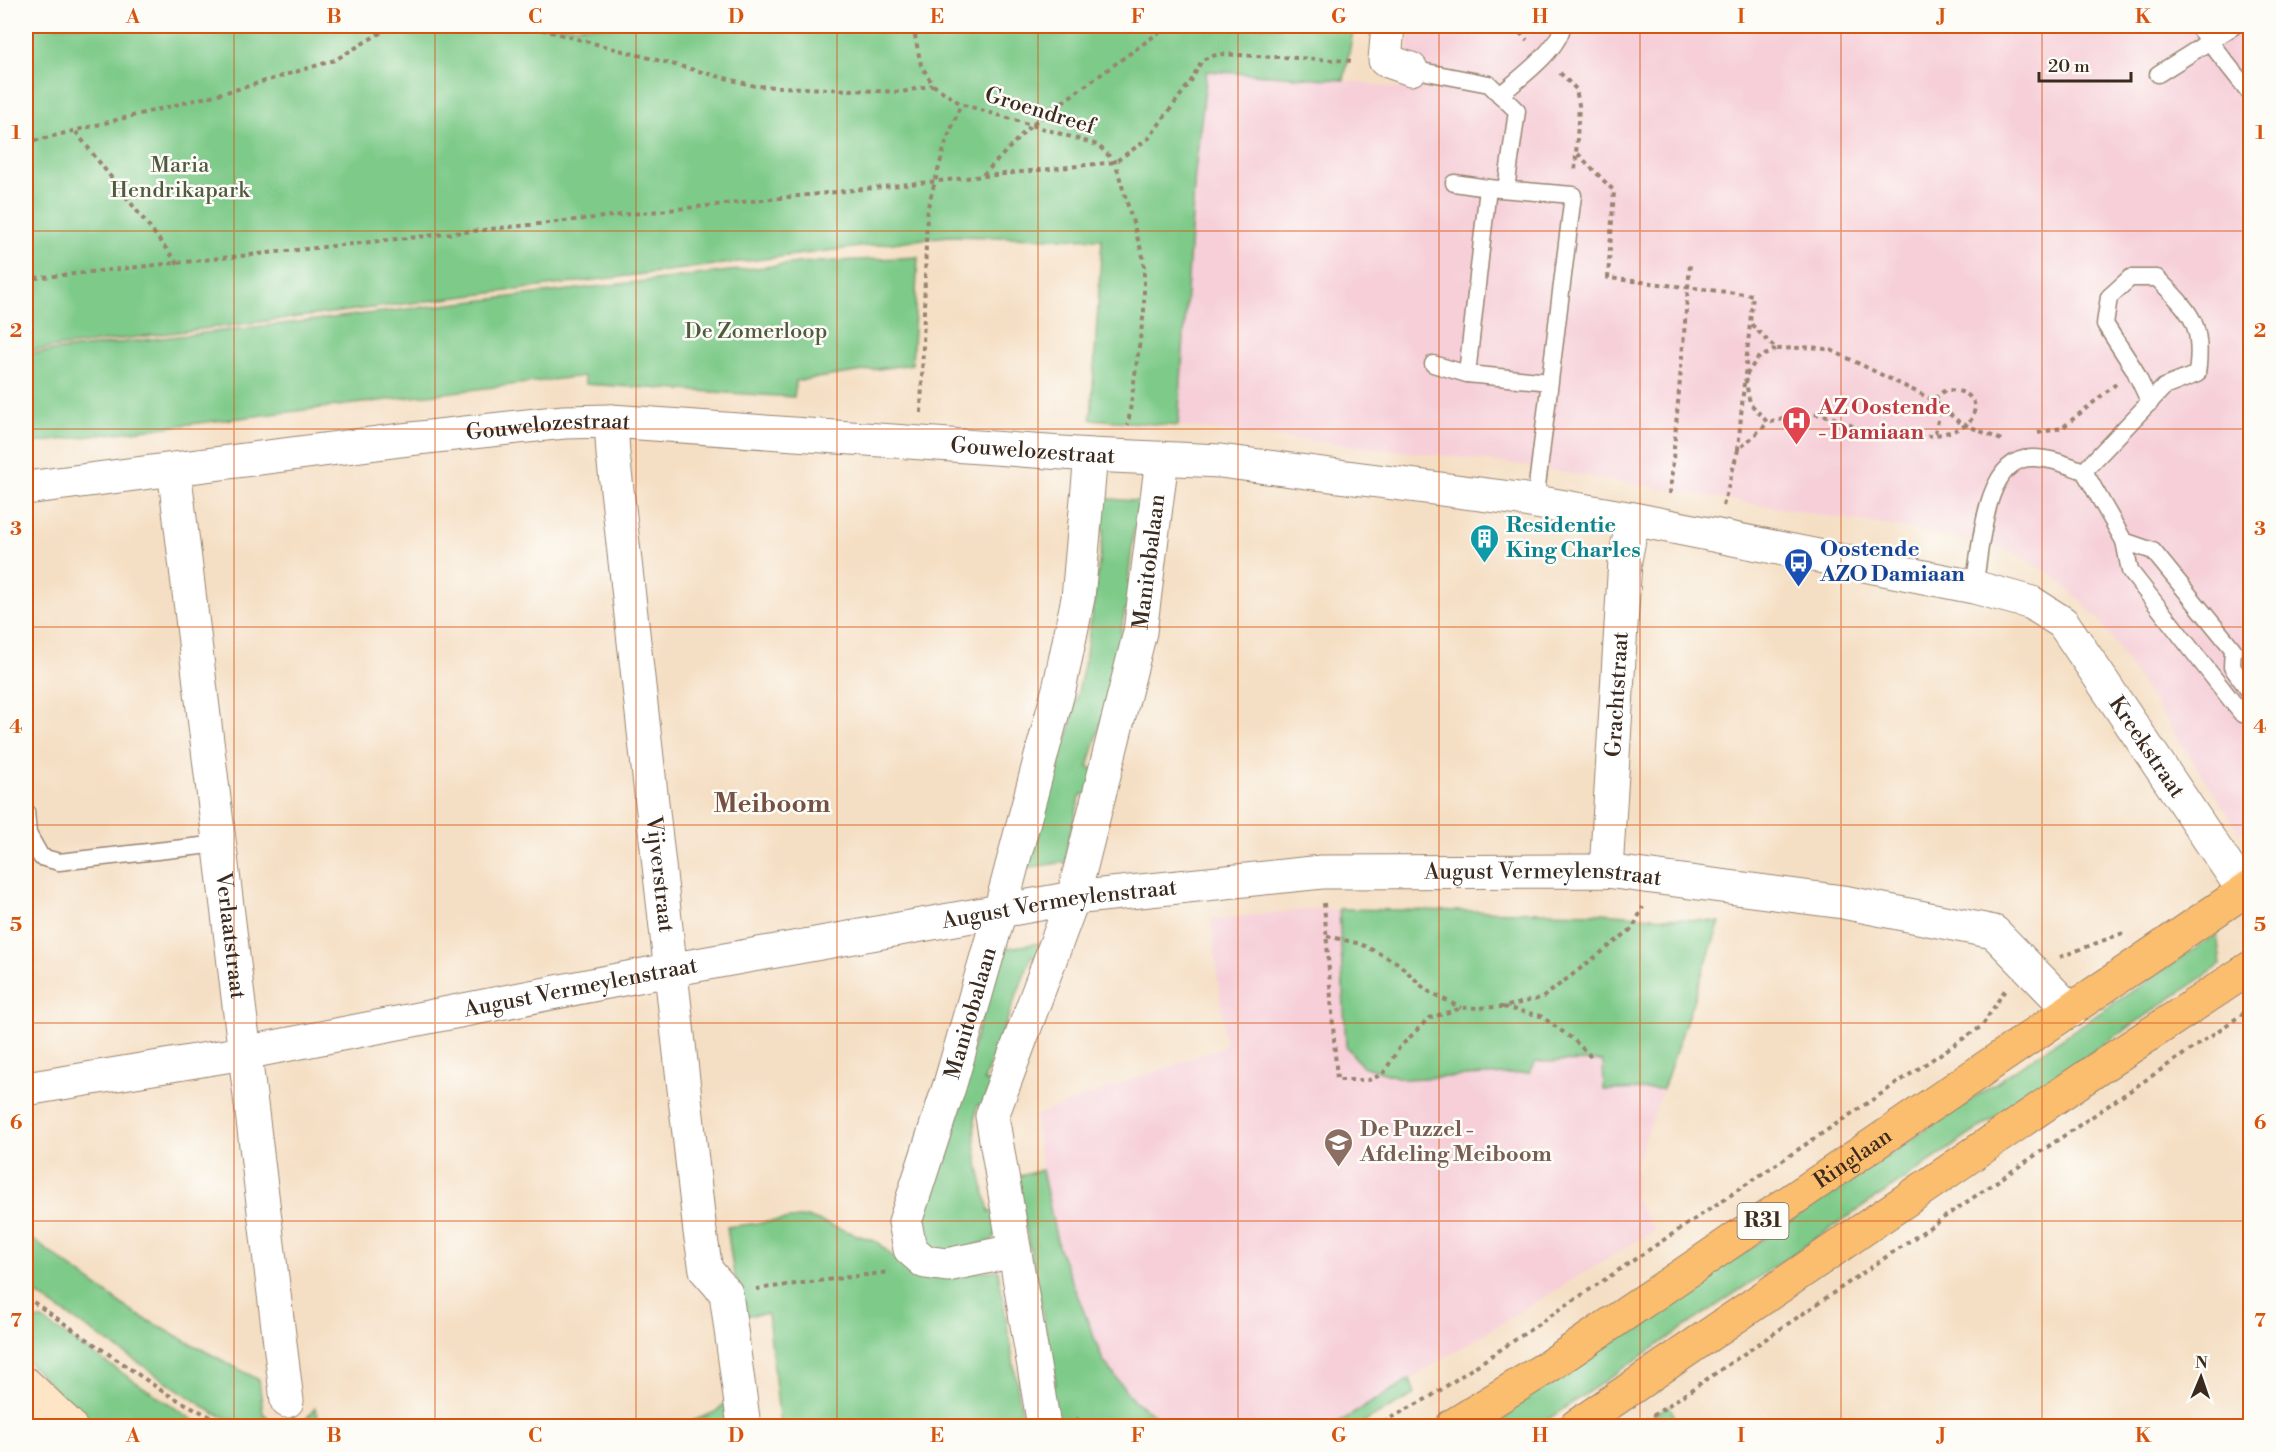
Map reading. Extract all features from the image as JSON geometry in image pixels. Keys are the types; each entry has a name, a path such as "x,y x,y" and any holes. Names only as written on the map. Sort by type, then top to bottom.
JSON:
{"main road":[{"name":"Ringlaan","path":"1452,1426 1549,1366 2071,1011 2248,894"},
{"name":"R31","path":"1576,1426 2096,1070 2250,968"},
{"path":"26,1384 70,1426"}],"street":[{"path":"1388,26 1398,64"},
{"name":"Gouwelozestraat","path":"26,488 564,422 611,421 1126,458 1220,461 1536,502 1666,525 1974,587 2032,603"},
{"name":"Vijverstraat","path":"611,421 669,970 706,1270 726,1293"},
{"name":"Manitobalaan","path":"925,1262 910,1249 905,1222 948,1093 1000,911 1060,685 1076,609 1091,455"},
{"name":"Manitobalaan","path":"1044,1426 992,1116 1073,898 1140,632 1162,459"},
{"name":"Verlaatstraat","path":"174,469 287,1401"},
{"name":"Grachtstraat","path":"1606,871 1625,560 1633,519"},
{"name":"Kreekstraat","path":"2032,603 2063,623 2248,894"},
{"name":"August Vermeylenstraat","path":"26,1089 244,1053 669,970 1073,898 1322,872 1606,871 1843,902 1994,932 2071,1011"},
{"path":"925,1262 947,1265 1014,1251"},
{"path":"726,1293 744,1426"}],"lane":[{"path":"1500,95 1544,56 1562,32 1562,26"},
{"path":"2197,26 2250,93"},
{"path":"2158,74 2234,26"},
{"path":"1398,64 1489,84 1517,111 1506,189"},
{"path":"1454,183 1573,195 1536,502"},
{"path":"1467,374 1488,188"},
{"path":"2084,471 2150,403 2164,387 2197,374 2201,347 2191,313 2157,278 2130,278 2109,297 2105,324 2134,369 2150,403"},
{"path":"1433,364 1467,374 1551,382"},
{"path":"1974,587 1995,482 2007,465 2029,458 2056,461 2084,471 2124,541 2130,572 2242,714 2250,714"},
{"path":"2124,541 2152,551 2233,649 2232,667 2250,692"},
{"path":"2213,678 2232,667"},
{"path":"26,811 28,834 41,857 59,862 219,844"}],"path":[{"path":"26,143 242,88 335,60 392,26"},
{"path":"515,26 536,28 755,86 902,92 933,85 921,65 914,26"},
{"path":"982,176 1032,124 1168,26"},
{"path":"1513,26 1576,89 1579,105 1578,154 1573,195"},
{"path":"26,279 1115,162 1149,138 1191,81 1202,60 1219,54 1398,64"},
{"name":"Groendreef","path":"933,85 962,104 1098,145 1115,162 1144,260 1144,311 1128,425 1126,458"},
{"path":"917,444 922,407 927,210 933,183 962,104"},
{"path":"76,132 178,264"},
{"path":"1578,154 1614,191 1608,278 1753,295 1738,450 1721,514"},
{"path":"1666,525 1690,265"},
{"path":"1750,323 1776,348"},
{"path":"1768,423 1750,403 1745,377 1757,359 1776,348 1812,347 1831,350 1933,400 1959,422 2008,443 2029,458"},
{"path":"2036,433 2062,428 2134,369"},
{"path":"1738,450 1768,423 1794,416 1827,416 1875,435 1903,439 1959,431 1969,425 1975,410 1974,402 1968,394 1945,390 1933,400"},
{"path":"1935,433 1940,406"},
{"path":"1322,872 1337,1080 1369,1080 1383,1074 1399,1048 1429,1018 1462,1008 1503,1007 1542,998 1633,928 1657,876"},
{"path":"1375,1426 1430,1397 1982,1026 2007,987 2075,950 2128,932"},
{"path":"1327,936 1361,944 1398,963 1426,990 1462,1008"},
{"path":"1503,1007 1541,1016 1574,1040 1592,1058"},
{"path":"1638,1426 2250,1009"},
{"path":"726,1293 919,1268 925,1262"},
{"path":"26,1297 165,1393 228,1426"}],"shaded area":[{"name":"AZ Oostende - Damiaan","path":"1412,26 2250,26 2250,828 2240,832 2098,618 2055,577 2012,551 1949,536 1507,463 1178,426 1195,171 1207,71 1344,80 1401,89"},
{"name":"De Puzzel - Afdeling Meiboom","path":"1339,909 1346,1046 1362,1066 1404,1079 1529,1073 1536,1062 1603,1061 1604,1090 1663,1089 1636,1164 1635,1198 1654,1230 1333,1426 1170,1426 1132,1399 1103,1360 1058,1246 1042,1170 1035,1119 1038,1115 1079,1099 1223,1047 1225,1039 1211,919"}],"green space":[{"name":"Maria Hendrikapark","path":"26,26 1354,26 1344,80 1207,71 1195,171 1178,426 1091,419 1102,239 948,236 26,351"},
{"name":"De Zomerloop","path":"918,257 912,364 796,381 794,397 585,384 584,376 26,444 26,354 799,263"},
{"path":"1097,498 1148,502 1143,529 1134,529 1128,582 1138,582 1134,611 1125,609 1111,688 1088,767 1097,770 1091,796 1081,794 1066,850 1074,853 1072,861 1019,869 1027,842 1036,844 1058,766 1049,763 1056,737 1067,740 1085,661 1104,529 1094,527"},
{"path":"1339,909 1600,913 1720,922 1663,1089 1604,1090 1603,1061 1536,1062 1529,1073 1404,1079 1362,1066 1346,1046"},
{"path":"2217,934 2221,965 1538,1426 1486,1426"},
{"path":"1047,942 1038,958 1032,955 984,1080 991,1083 984,1106 977,1105 975,1145 977,1159 989,1212 997,1211 997,1231 993,1240 942,1255 917,1233 1002,949"},
{"path":"1042,1170 1058,1246 1103,1360 1132,1399 1170,1426 1057,1426 1049,1385 1056,1384 1016,1177"},
{"path":"807,1217 877,1242 901,1264 925,1277 998,1270 1024,1426 780,1426 768,1314 747,1315 733,1269 727,1227"},
{"path":"26,1235 134,1313 259,1380 263,1413 278,1426 254,1426 215,1414 26,1287"},
{"path":"41,1319 202,1426 91,1426 26,1360 26,1321"},
{"path":"1410,1379 1415,1394 1357,1426 1333,1426"},
{"path":"732,1397 739,1426 680,1426 715,1412"},
{"path":"1669,1405 1679,1425 1683,1426 1638,1426"},
{"path":"315,1408 318,1418 367,1426 300,1426"}],"place":[{"name":"AZ Oostende - Damiaan","path":"1797,446"},
{"name":"Residentie King Charles","path":"1485,564"},
{"name":"Oostende AZO Damiaan","path":"1799,588"},
{"name":"De Puzzel - Afdeling Meiboom","path":"1339,1168"}],"district":[{"name":"Meiboom","path":"772,804"}]}
